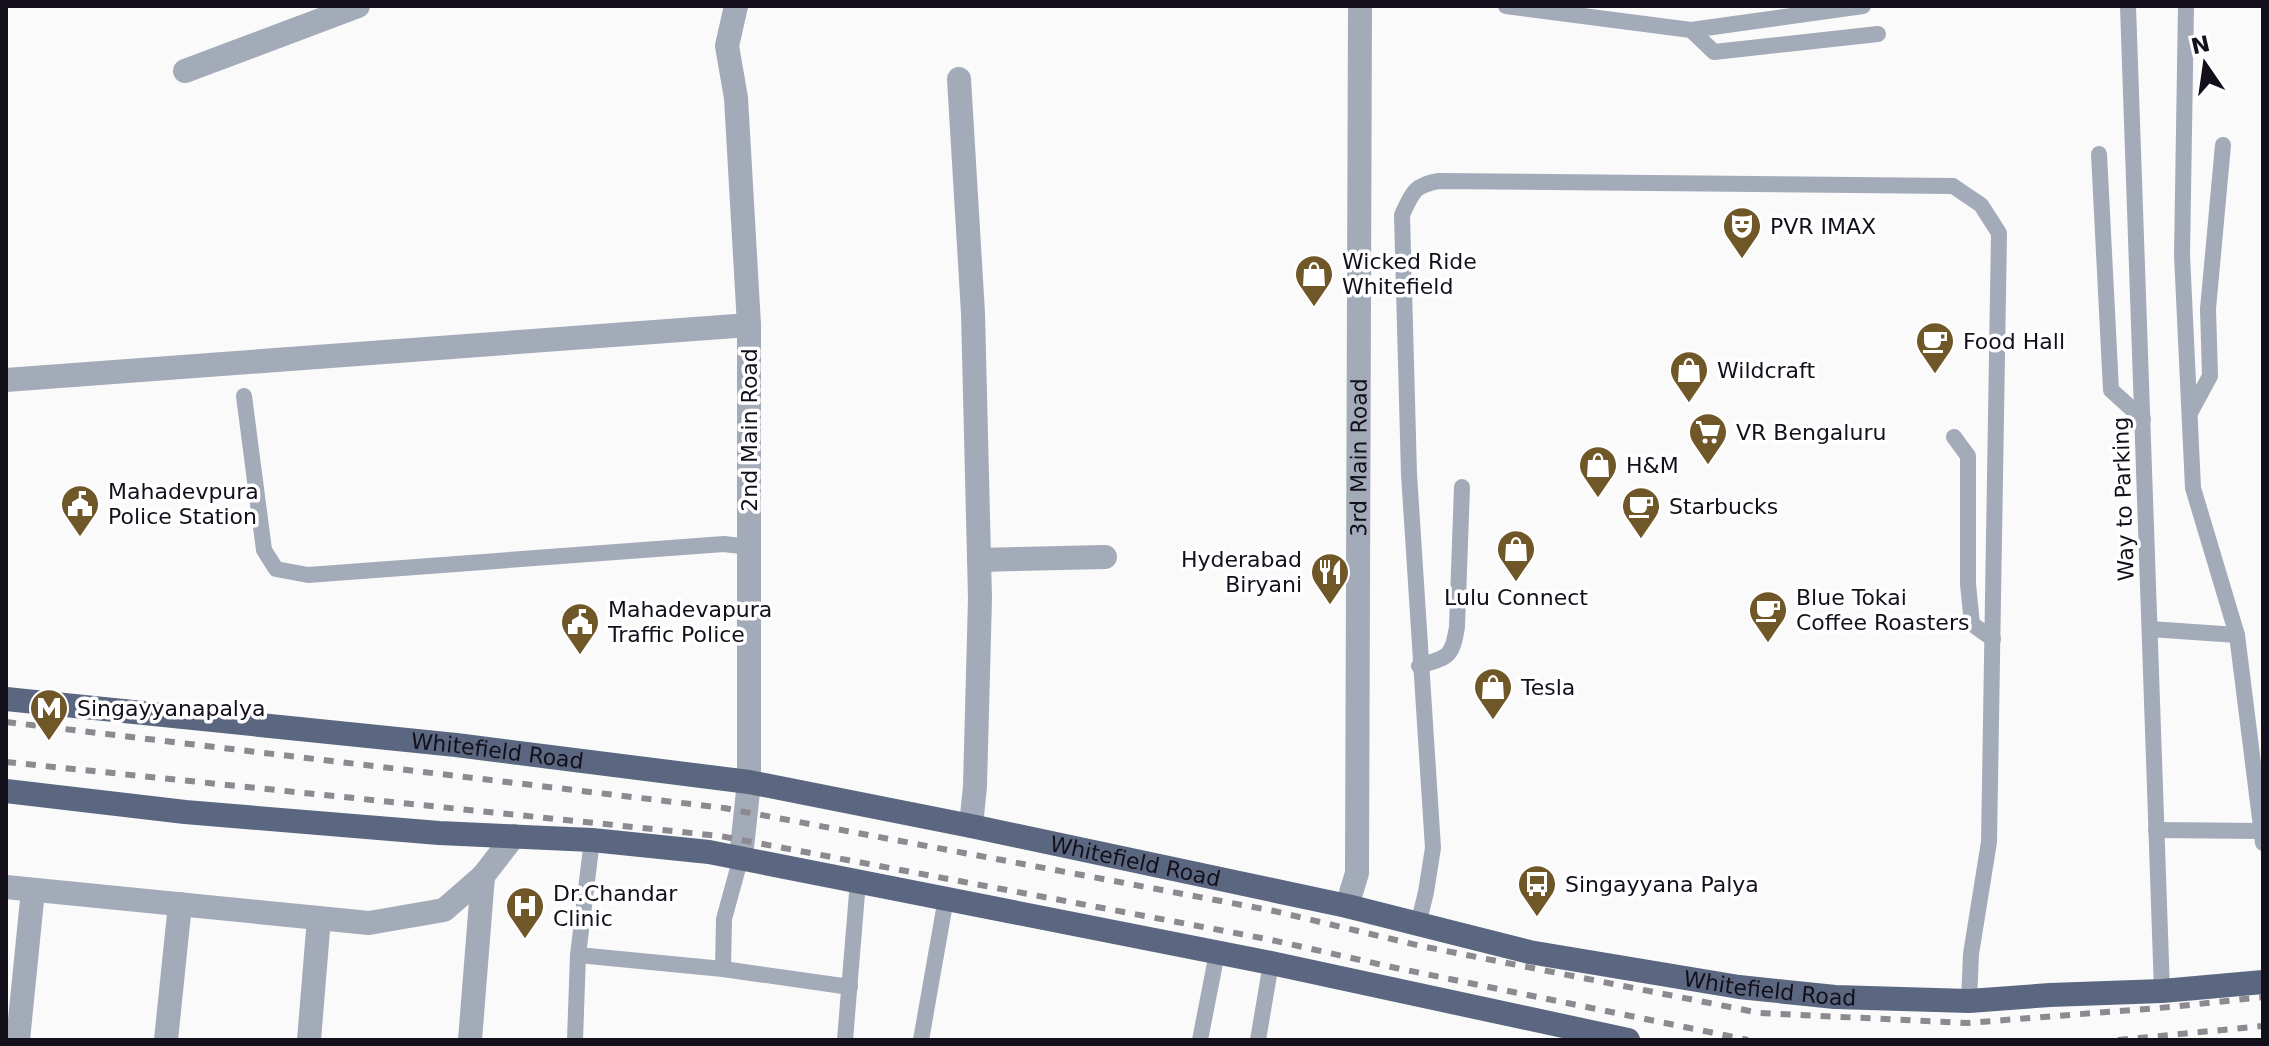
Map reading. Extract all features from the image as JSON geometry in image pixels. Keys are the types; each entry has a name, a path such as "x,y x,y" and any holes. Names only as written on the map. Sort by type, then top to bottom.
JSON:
{"main road":[{"name":"Whitefield Road","path":"6,699 456,745 749,782 1347,906 1529,952 1739,987 1835,997 1969,1001 2162,991 2263,982"},
{"path":"6,791 185,812 439,833 592,840 741,857 1271,963 1628,1040"}],"street":[{"path":"185,71 358,6"},
{"name":"2nd Main Road","path":"736,6 727,46 736,98 749,325 749,782 741,857"},
{"name":"3rd Main Road","path":"1347,906 1357,873 1360,6"},
{"path":"959,79 973,313 979,560 975,786 971,826"},
{"path":"6,380 749,325"},
{"path":"979,560 1105,557"},
{"path":"6,887 369,923 444,910 483,876 514,836"},
{"path":"470,1040 483,876"},
{"path":"18,1040 33,890"},
{"path":"166,1040 180,904"},
{"path":"309,1040 319,918"}],"lane":[{"path":"1506,6 1691,30 1863,6"},
{"name":"Way to Parking","path":"2128,6 2162,991"},
{"path":"2156,830 2262,837 2237,635 2193,488 2182,255 2186,6"},
{"path":"1691,30 1714,52 1878,34"},
{"path":"2190,413 2210,376 2208,309 2223,145"},
{"path":"2099,154 2111,390 2143,419"},
{"path":"1418,925 1433,848 1409,474 1402,215 1411,195 1423,184 1439,181 1953,186 1981,205 1999,233 1989,842 1971,954 1969,1001"},
{"path":"244,396 264,550 276,569 308,575 724,544 749,547"},
{"path":"1954,437 1968,456 1968,584 1972,624 1993,639"},
{"path":"1419,666 1446,658 1454,645 1462,487"},
{"path":"2150,629 2237,635"},
{"path":"575,1040 578,955 592,840"},
{"path":"723,969 724,919 741,857"},
{"path":"845,1040 858,881"},
{"path":"921,1040 946,898"},
{"path":"1200,1040 1217,953"},
{"path":"578,955 723,969 850,987"},
{"path":"1258,1040 1271,963"}],"railway":[{"path":"6,722 724,808 1274,911 1421,946 1760,1013 1967,1023 2263,997"},
{"path":"6,762 720,836 1267,939 1748,1040"},
{"path":"2118,1040 2263,1026"}],"place":[{"name":"PVR IMAX","path":"1742,260"},
{"name":"Wicked Ride Whitefield","path":"1314,308"},
{"name":"Food Hall","path":"1935,375"},
{"name":"Wildcraft","path":"1689,404"},
{"name":"VR Bengaluru","path":"1708,466"},
{"name":"H&M","path":"1598,499"},
{"name":"Mahadevpura Police Station","path":"80,538"},
{"name":"Starbucks","path":"1641,540"},
{"name":"Lulu Connect","path":"1516,583"},
{"name":"Hyderabad Biryani","path":"1330,606"},
{"name":"Blue Tokai Coffee Roasters","path":"1768,644"},
{"name":"Mahadevapura Traffic Police","path":"580,656"},
{"name":"Tesla","path":"1493,721"},
{"name":"Singayyanapalya","path":"49,742"},
{"name":"Singayyana Palya","path":"1537,918"},
{"name":"Dr.Chandar Clinic","path":"525,940"}]}
